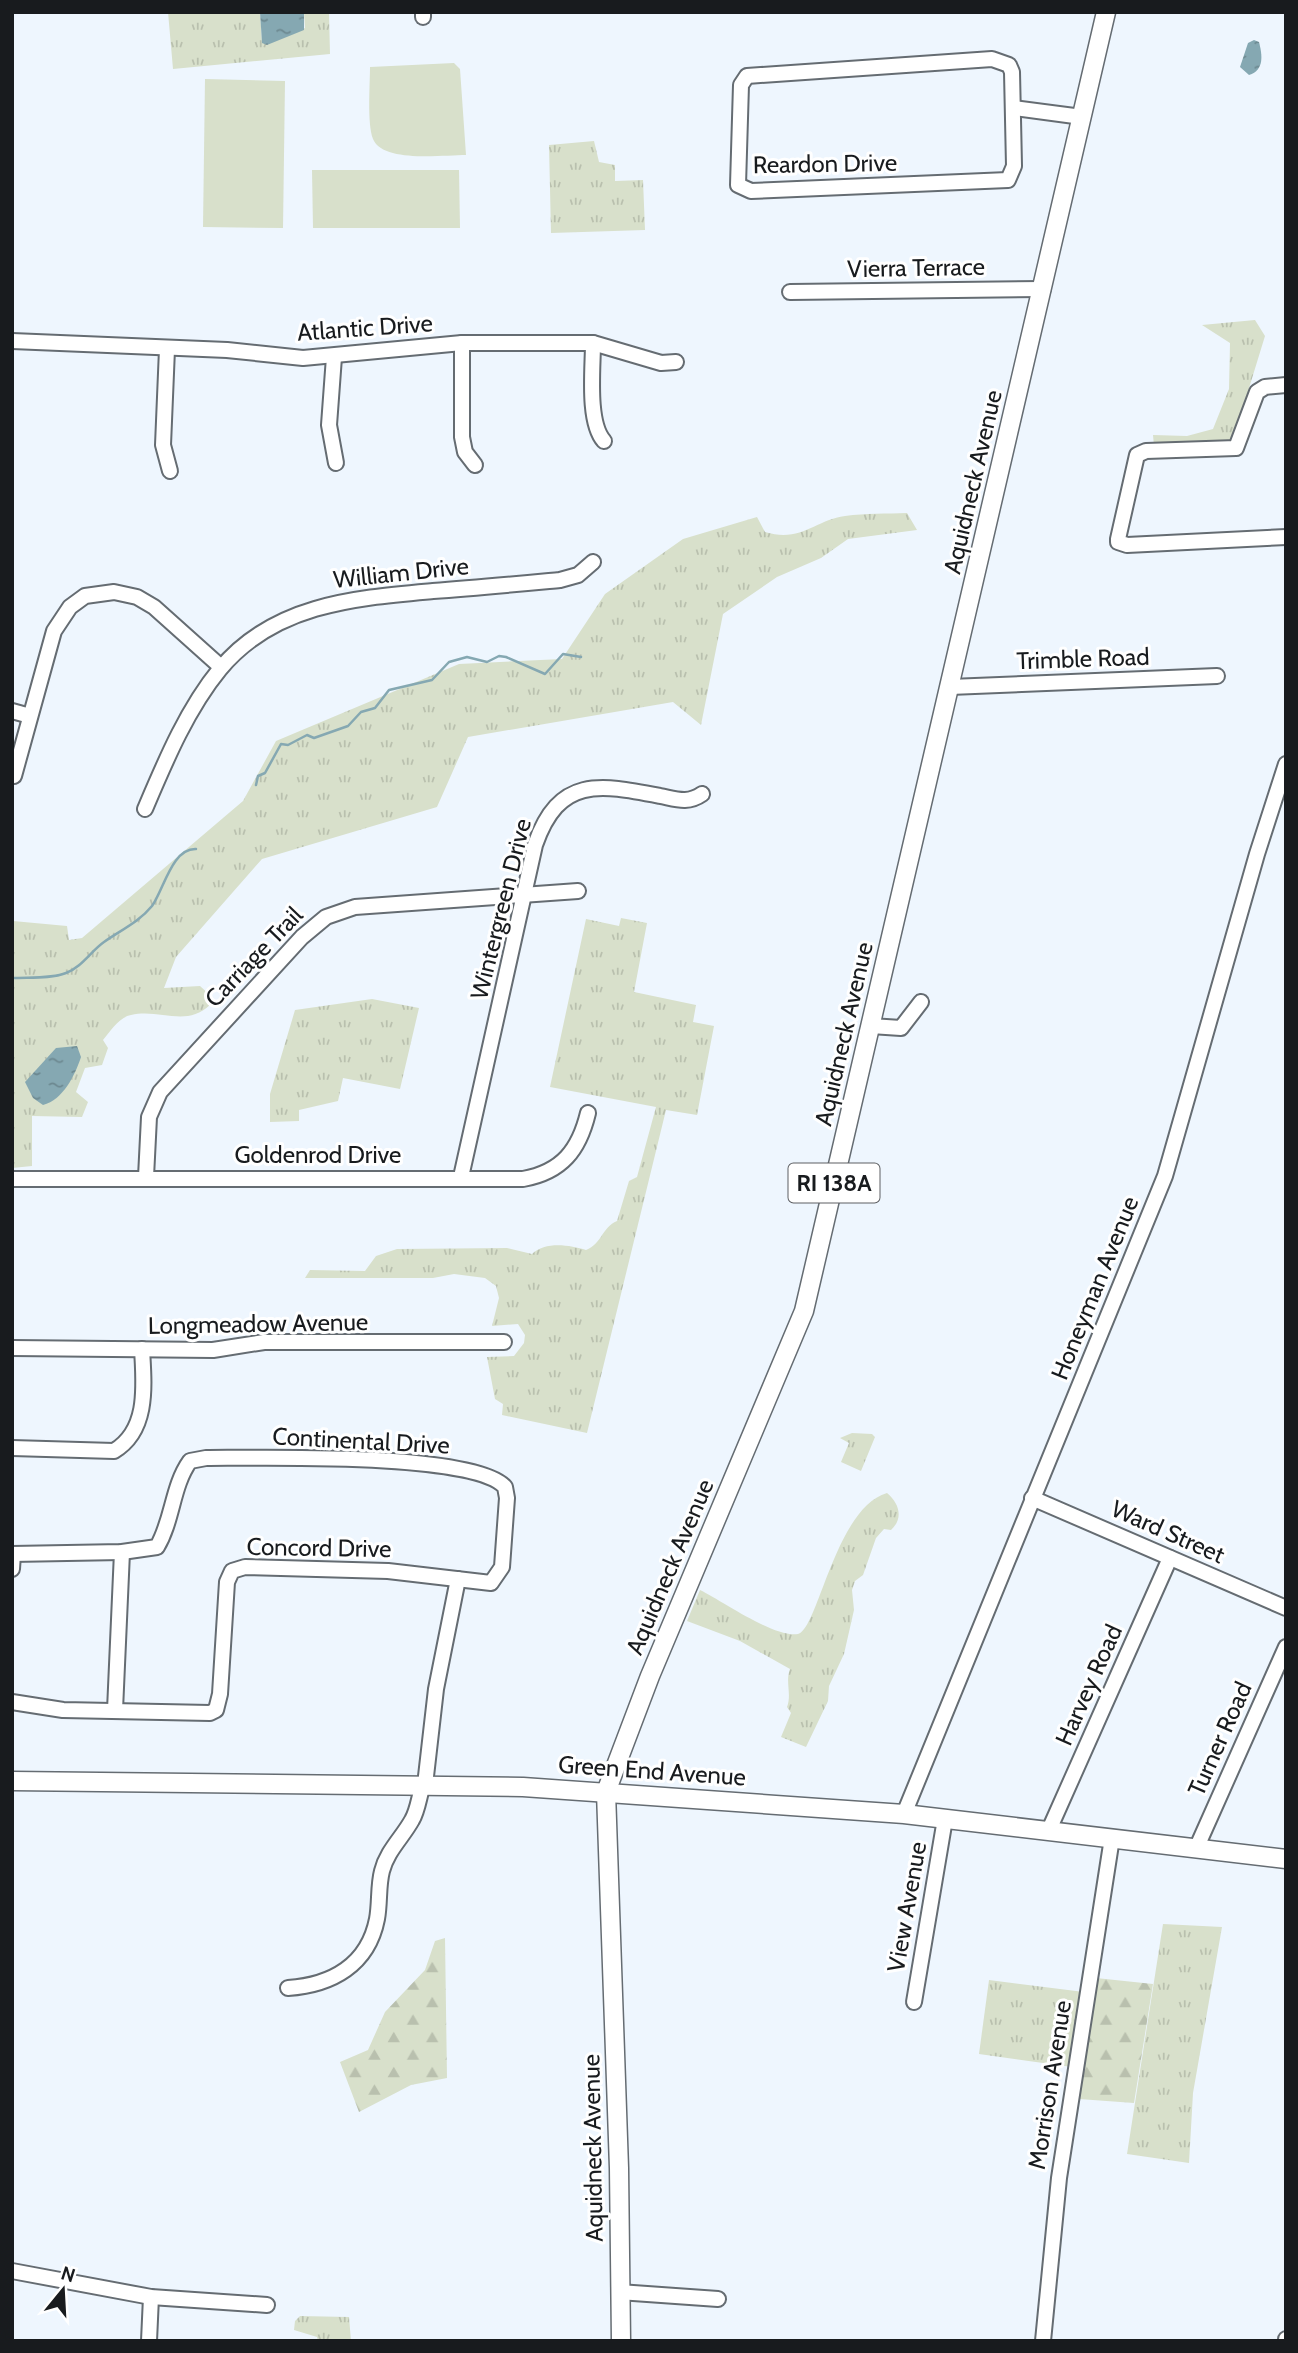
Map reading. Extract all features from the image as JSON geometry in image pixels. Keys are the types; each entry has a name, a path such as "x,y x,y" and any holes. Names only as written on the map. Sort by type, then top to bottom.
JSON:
{"main road":[{"name":"Aquidneck Avenue","path":"621,2341 619,2168 606,1793 650,1676 804,1311 1106,12"},
{"name":"Green End Avenue","path":"12,1782 424,1785 606,1793 904,1814 1286,1859"}],"street":[{"name":"Reardon Drive","path":"1002,60 1009,65 1012,72 1014,108 1014,166 1008,180 1002,182 751,191 744,190 736,179 741,85 752,73 1002,60"},
{"path":"1014,108 1082,117"},
{"name":"Vierra Terrace","path":"790,292 1043,289"},
{"name":"Atlantic Drive","path":"12,341 334,357 462,343 593,343 661,363 676,362"},
{"path":"462,343 462,437 465,452 474,465"},
{"path":"593,343 594,419 597,433 604,441"},
{"path":"167,349 163,445 170,471"},
{"path":"334,357 329,425 336,463"},
{"path":"1286,385 1265,387 1257,392 1236,448 1146,451 1137,455 1118,542 1127,545 1286,537"},
{"name":"William Drive","path":"145,809 174,745 221,667 258,635 286,619 324,605 373,597 560,580 578,575 593,562"},
{"path":"14,776 50,642 59,621 70,607 95,594 126,593 146,602 221,667"},
{"name":"Trimble Road","path":"950,687 1217,676"},
{"path":"12,711 30,716"},
{"name":"Honeyman Avenue","path":"904,1814 1165,1175 1256,855 1286,764"},
{"name":"Wintergreen Drive","path":"461,1177 524,895 542,826 550,811 576,791 603,787 688,801 702,794"},
{"name":"Carriage Trail","path":"146,1177 149,1117 160,1092 313,926 340,910 355,907 578,891"},
{"path":"871,1026 901,1028 921,1002"},
{"name":"Goldenrod Drive","path":"12,1179 523,1179 546,1173 568,1159 576,1148 587,1113"},
{"name":"Longmeadow Avenue","path":"12,1348 222,1349 264,1342 504,1342"},
{"path":"12,1448 114,1451 125,1445 139,1420 143,1404 142,1349"},
{"name":"Continental Drive","path":"12,1553 122,1552 157,1547 165,1533 181,1473 190,1461 246,1458 422,1463 488,1475 505,1487 506,1522 499,1576 491,1583 458,1580"},
{"name":"Ward Street","path":"1032,1498 1286,1608"},
{"path":"115,1710 122,1552"},
{"path":"12,1553 12,1569"},
{"name":"Harvey Road","path":"1049,1830 1170,1558"},
{"name":"Concord Drive","path":"12,1702 63,1710 190,1714 216,1710 220,1694 228,1575 237,1569 388,1571 458,1580"},
{"path":"288,1988 326,1982 361,1958 371,1941 377,1919 381,1872 389,1853 414,1817 424,1785 436,1689 458,1580"},
{"name":"Turner Road","path":"1196,1849 1286,1647"},
{"name":"View Avenue","path":"914,2002 945,1819"},
{"name":"Morrison Avenue","path":"1043,2341 1059,2178 1112,1838"},
{"path":"12,2271 151,2297 267,2305"},
{"path":"620,2292 718,2299"},
{"path":"149,2341 151,2297"}],"green space":[{"path":"168,12 260,12 262,42 305,28 304,12 329,12 330,54 173,69"},
{"path":"454,63 460,69 466,155 400,155 379,147 373,139 370,124 370,67"},
{"path":"205,79 285,81 283,228 203,227"},
{"path":"594,141 599,162 615,165 615,181 643,180 645,230 551,233 549,145"},
{"path":"312,170 459,170 460,228 313,228"},
{"path":"1255,320 1265,336 1234,437 1230,442 1154,446 1153,435 1187,436 1213,429 1229,389 1230,343 1202,325"},
{"path":"907,513 917,530 848,539 821,558 777,577 723,614 701,725 673,702 468,737 437,807 262,859 176,957 164,988 200,986 211,996 210,1005 191,1015 141,1014 127,1016 119,1022 103,1040 108,1048 102,1065 85,1068 76,1092 88,1102 82,1117 32,1116 32,1166 12,1168 12,915 13,921 67,926 69,940 82,938 243,801 276,741 459,664 562,659 605,594 683,539 757,517 765,532 788,535 834,518"},
{"path":"621,918 647,923 634,992 696,1005 693,1022 714,1026 697,1115 666,1110 587,1433 502,1415 503,1404 495,1399 487,1357 514,1356 524,1343 525,1335 518,1324 492,1326 499,1298 496,1286 485,1278 454,1274 433,1278 305,1278 310,1270 365,1271 376,1256 397,1249 507,1248 532,1254 544,1247 558,1245 586,1250 617,1221 629,1181 637,1177 656,1107 550,1087 586,919 619,926"},
{"path":"372,999 419,1008 400,1089 343,1078 338,1101 299,1110 299,1121 270,1122 270,1094 295,1010"},
{"path":"852,1433 872,1434 875,1437 861,1471 841,1462 849,1443 840,1438"},
{"path":"887,1493 897,1506 898,1521 891,1530 884,1529 876,1538 863,1575 855,1581 852,1590 854,1610 844,1654 829,1686 828,1701 806,1747 781,1737 791,1713 787,1707 790,1669 740,1641 687,1621 700,1590 762,1624 788,1634 798,1634 813,1612 841,1543 854,1521 869,1503"},
{"path":"1163,1924 1222,1927 1193,2093 1189,2163 1127,2154"},
{"path":"445,1938 447,2078 411,2085 359,2112 340,2062 368,2050 385,2012 425,1970 435,1941"},
{"path":"1096,1978 1153,1984 1134,2103 1079,2099"},
{"path":"989,1980 1084,1992 1072,2067 979,2054"},
{"path":"300,2316 349,2317 351,2341 318,2341 317,2337 294,2330 295,2321"}],"water":[{"path":"260,12 304,12 304,30 267,45 262,43"},
{"path":"1254,40 1259,42 1261,61 1258,69 1249,75 1240,67 1248,43"},
{"path":"77,1046 81,1057 72,1079 57,1098 43,1105 33,1098 25,1082 56,1048"}],"waterway":[{"path":"256,785 258,776 265,773 281,744 288,745 307,735 314,738 348,726 361,712 375,708 389,690 432,680 449,662 467,657 487,662 499,656 545,674 563,654 581,657"},
{"path":"12,978 54,976 77,967 99,946 147,912 175,862 188,850 196,849"}]}
